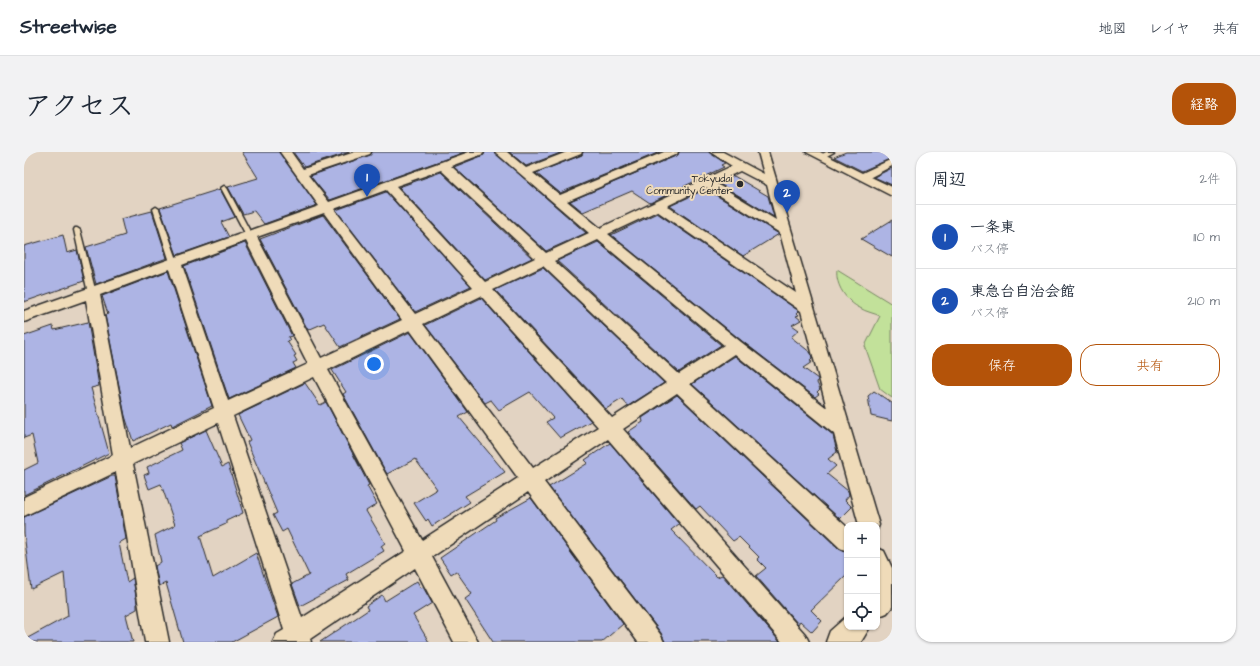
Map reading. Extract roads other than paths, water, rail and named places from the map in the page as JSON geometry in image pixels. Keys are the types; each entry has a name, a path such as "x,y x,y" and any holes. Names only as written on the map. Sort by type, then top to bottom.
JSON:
{"street":[{"path":"285,152 652,642"},
{"path":"301,173 366,152"},
{"path":"24,317 479,152"},
{"path":"500,152 735,346 841,429"},
{"path":"526,172 578,152"},
{"path":"559,200 673,152"},
{"path":"715,152 772,183"},
{"path":"763,152 868,522"},
{"path":"821,154 892,192"},
{"path":"862,177 892,162"},
{"path":"442,165 844,538"},
{"path":"24,507 741,166"},
{"path":"707,183 785,231"},
{"path":"388,185 609,428 797,642"},
{"path":"658,206 807,308"},
{"path":"249,235 318,368 466,642"},
{"path":"174,262 224,412 293,640 419,554 735,346"},
{"path":"92,292 157,642"},
{"path":"879,594 884,574"},
{"path":"841,642 851,630"}],"lane":[{"path":"224,188 249,235"},
{"path":"156,209 174,262"},
{"path":"77,230 92,292"}],"place":[{"name":"Tokyudai Community Center","path":"740,184"},
{"name":"一条東","path":"367,197"},
{"name":"東急台自治会館","path":"787,213"}]}
